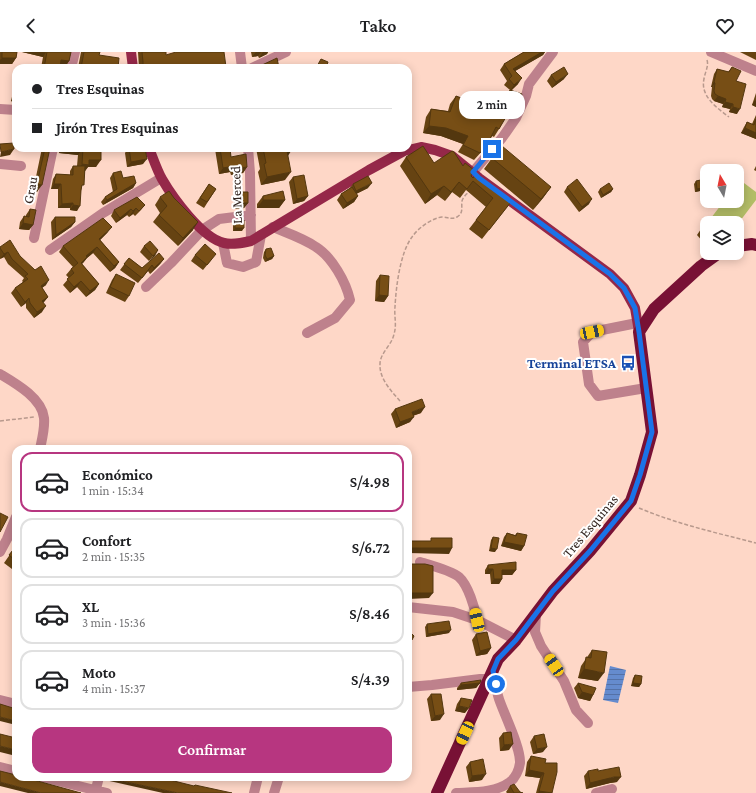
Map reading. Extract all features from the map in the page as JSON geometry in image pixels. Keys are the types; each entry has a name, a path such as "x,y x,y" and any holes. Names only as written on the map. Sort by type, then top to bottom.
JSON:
{"highway":[{"path":"744,245 756,245"},
{"path":"638,328 654,310 710,260"},
{"name":"Tres Esquinas","path":"438,793 498,659 516,640 553,591 590,551 631,501 652,432 638,328"}],"main road":[{"path":"131,52 132,64"},
{"path":"412,149 421,147 436,150 452,156 610,274 624,288 635,308 638,328"},
{"path":"151,152 161,178 172,196 205,232 222,243 235,244 251,241 262,235 338,188 402,152"}],"street":[{"path":"72,64 75,52"},
{"path":"240,52 242,64"},
{"path":"260,64 286,52"},
{"path":"476,175 516,118 530,84 551,53"},
{"path":"709,54 756,71"},
{"path":"0,109 12,110"},
{"name":"Grau","path":"34,238 52,152"},
{"name":"La Merced","path":"248,152 251,241"},
{"path":"0,164 21,166"},
{"path":"50,250 103,213 161,178"},
{"path":"146,287 219,219 251,215"},
{"path":"273,228 297,237 317,247 332,262 347,287 350,300 335,318 307,334"},
{"path":"222,243 227,263 242,267 256,262 262,235"},
{"path":"638,328 592,332 583,342 589,384 598,396 646,388"},
{"path":"0,374 26,391 37,402 44,416 44,433 41,445"},
{"path":"0,552 8,539 12,528"},
{"path":"420,562 458,576 465,586 477,620"},
{"path":"412,607 453,612 477,620 516,640"},
{"path":"536,614 535,632 541,646 564,681 576,710 588,722"},
{"path":"412,687 432,686 491,675 517,748 520,763 513,784 484,792 456,793"},
{"path":"0,700 12,703"},
{"path":"0,767 12,770"},
{"path":"56,781 95,792 107,793"},
{"path":"95,792 98,781"},
{"path":"254,793 257,781"},
{"path":"274,793 278,781"},
{"path":"596,793 612,789"}],"path":[{"path":"709,54 703,80 704,93 729,117"},
{"path":"400,401 386,384 380,364 381,359 394,334 396,295 407,246 413,235 426,224 442,217 449,219 459,216 461,213 462,201 476,175"},
{"path":"0,421 44,416"},
{"path":"631,501 638,508 655,515 690,526 756,543"}],"green space":[{"path":"744,183 756,192 756,200 744,216 713,216 719,208 744,208"}],"water":[{"path":"610,666 626,670 618,703 603,700"}],"building":[{"path":"2,52 17,52 16,58 2,58"},
{"path":"47,52 71,52 69,61 61,60 60,64 45,64"},
{"path":"84,52 100,52 99,55 119,58 118,64 82,64"},
{"path":"142,52 166,52 166,55 176,52 224,52 226,64 143,64"},
{"path":"524,52 542,52 513,69 522,78 514,85 509,79 512,76 504,64"},
{"path":"277,58 278,64 264,64"},
{"path":"321,59 328,62 327,64 318,64"},
{"path":"564,67 568,74 556,82 551,75"},
{"path":"732,67 741,71 736,81 746,84 740,109 733,107 733,104 725,102 726,99 715,94 714,91 714,82 717,69 729,72"},
{"path":"510,90 522,94 516,107 511,105 499,129 496,127 488,143 480,153 463,145 468,136 446,128 429,126 431,109 450,112 456,96 483,106 484,104 494,110 499,102 504,105"},
{"path":"756,119 756,133 745,128 747,122 754,125"},
{"path":"12,143 12,149 1,152 0,144"},
{"path":"423,146 434,163 452,151 454,152 463,166 465,163 474,170 471,176 473,178 476,174 511,202 489,230 476,220 493,198 473,181 467,189 459,182 451,192 444,186 431,194 406,157"},
{"path":"502,146 551,187 541,199 492,158"},
{"path":"44,152 49,152 42,185 37,184"},
{"path":"83,152 101,152 101,160 89,160 89,165 82,164"},
{"path":"130,152 146,152 147,159 131,162"},
{"path":"221,152 230,152 231,157 246,154 247,167 235,169 234,166 223,168"},
{"path":"264,152 287,152 291,172 267,177 264,164 266,163"},
{"path":"73,166 85,166 84,185 82,185 81,190 80,206 73,205 73,203 62,204 61,184 54,184 56,174 73,175"},
{"path":"121,171 123,178 134,176 136,183 107,200 105,197 117,189 113,173"},
{"path":"304,175 308,196 297,199 293,177"},
{"path":"368,176 372,183 356,191 353,184"},
{"path":"577,179 592,199 582,207 567,187"},
{"path":"700,180 700,188 697,189 696,181"},
{"path":"609,183 613,189 603,195 600,189"},
{"path":"209,184 216,189 207,202 200,198"},
{"path":"352,187 358,196 347,203 341,194"},
{"path":"169,191 198,222 183,238 159,215 167,206 160,197"},
{"path":"283,191 285,200 263,200 263,196"},
{"path":"238,192 248,192 248,203 238,203"},
{"path":"137,197 145,205 139,211 136,208 133,211 131,209 120,218 114,210"},
{"path":"30,209 36,210 33,225 23,223 24,216 29,217"},
{"path":"55,217 75,217 75,222 56,235"},
{"path":"103,218 112,227 99,239 119,262 114,266 97,247 86,256 87,257 81,263 99,284 90,291 81,281 74,287 67,279 74,273 71,269 78,263 63,246"},
{"path":"244,220 244,228 235,228 235,221"},
{"path":"10,240 20,256 35,270 41,266 49,280 41,286 48,297 42,301 46,306 37,312 30,303 29,298 25,302 15,288 28,279 25,276 28,274 12,259 8,252 4,254 0,248"},
{"path":"150,241 158,250 153,256 144,246"},
{"path":"205,244 216,254 207,265 195,255"},
{"path":"271,248 274,256 267,259 265,255 266,249"},
{"path":"159,253 164,259 154,268 152,265 142,278 124,264 129,258 142,268"},
{"path":"116,274 135,283 129,296 110,287"},
{"path":"380,275 389,276 388,296 379,295"},
{"path":"422,399 425,407 412,412 414,417 400,422 395,409"},
{"path":"0,513 8,517 0,532"},
{"path":"507,533 516,536 517,533 527,535 524,546 504,542"},
{"path":"493,537 499,538 497,549 491,548"},
{"path":"431,538 452,538 452,548 412,548 412,541 431,541"},
{"path":"516,562 516,570 502,570 502,579 494,579 493,569 488,569 488,565"},
{"path":"412,564 425,564 433,566 433,593 412,593"},
{"path":"449,621 451,630 428,634 427,624"},
{"path":"487,632 491,648 480,651 476,634"},
{"path":"592,650 607,652 604,673 584,669 586,657 591,658"},
{"path":"635,675 642,676 641,684 633,683"},
{"path":"481,680 480,683 461,685 461,683"},
{"path":"578,683 596,688 593,695 582,692"},
{"path":"431,694 441,694 444,714 435,716"},
{"path":"461,698 472,700 469,708 459,706"},
{"path":"0,704 12,708 12,720 0,717"},
{"path":"511,732 513,744 504,745 503,733"},
{"path":"0,734 12,737 12,749 0,746"},
{"path":"544,734 547,747 537,749 534,736"},
{"path":"531,756 546,759 545,763 557,763 557,772 552,793 539,791 544,773 529,770"},
{"path":"483,759 486,774 472,776 470,762"},
{"path":"619,767 621,777 614,777 590,783 588,771 598,769 598,771"},
{"path":"0,771 12,774 12,781 38,781 81,793 41,793 0,782"},
{"path":"121,781 174,781 232,793 178,793"},
{"path":"514,784 520,792 523,793 514,793 510,786"}],"place":[{"name":"Terminal ETSA","path":"628,363"}],"route":[{"path":"492,149 473,172 479,178 610,274 624,288 635,308 652,432 631,501 590,551 553,591 516,640 498,659 493,671 496,684"}]}
